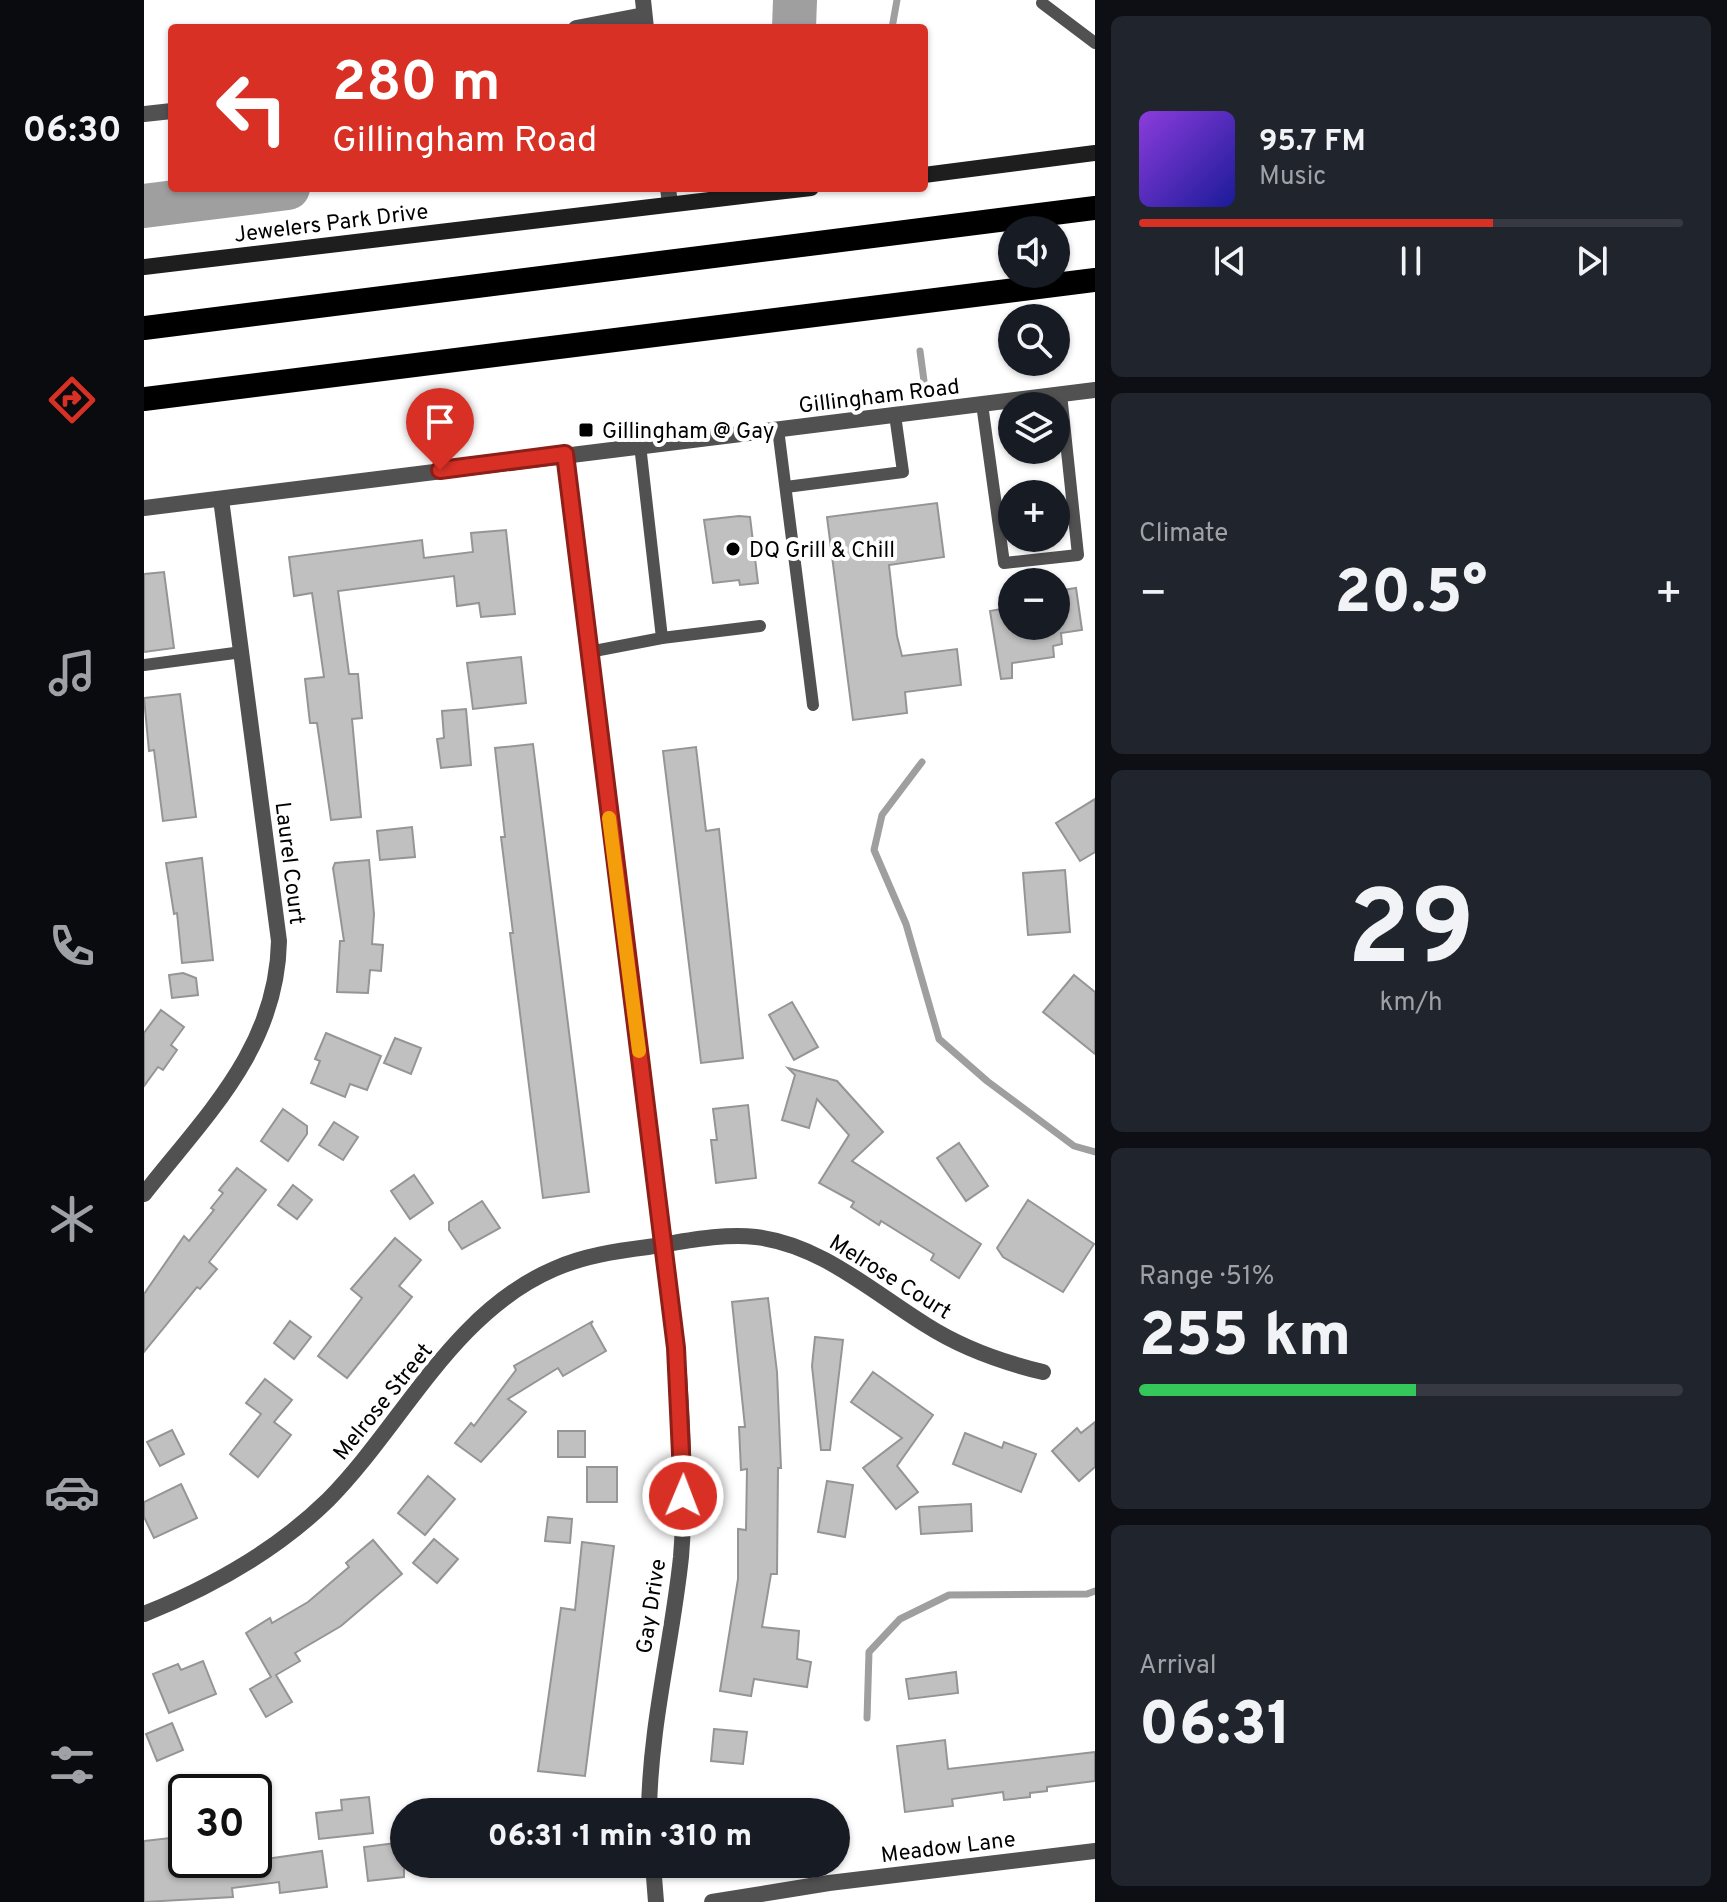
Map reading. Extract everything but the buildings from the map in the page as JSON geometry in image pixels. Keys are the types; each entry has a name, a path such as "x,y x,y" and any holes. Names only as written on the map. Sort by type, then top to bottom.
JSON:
{"highway":[{"path":"144,328 1095,208"},
{"path":"144,399 1095,280"}],"street":[{"path":"595,24 644,14"},
{"path":"144,114 168,111"},
{"path":"928,174 1095,153"},
{"name":"Jewelers Park Drive","path":"144,267 669,196 740,192"},
{"name":"Gillingham Road","path":"1070,393 1095,390"},
{"name":"Gillingham Road","path":"144,508 998,402"},
{"name":"Gay Drive","path":"565,454 665,1244 685,1466 681,1557 650,1757 649,1798"},
{"name":"Laurel Court","path":"144,1194 240,1072 262,1031 275,987 279,941 221,499"},
{"name":"Melrose Court","path":"665,1244 738,1236 789,1244 832,1263 955,1342 996,1359 1043,1372"},
{"name":"Melrose Street","path":"144,1614 236,1570 283,1538 325,1502 364,1461 471,1326 510,1292 580,1259 665,1244"},
{"name":"Meadow Lane","path":"712,1902 829,1883 1095,1851"},
{"path":"654,1878 656,1902"}],"lane":[{"path":"1042,3 1095,43"},
{"path":"982,404 1004,563 1078,555 1068,464"},
{"path":"786,487 903,472 895,415"},
{"path":"778,429 813,705"},
{"path":"640,445 662,638"},
{"path":"589,652 662,638 760,626"},
{"path":"144,665 242,652"}],"waterway":[{"path":"794,24 795,0"},
{"path":"893,24 897,0"},
{"path":"144,206 256,192"},
{"path":"920,351 924,381"},
{"path":"922,762 882,815 874,850 906,924 939,1039 987,1081 1074,1146 1095,1152"},
{"path":"867,1718 869,1652 900,1619 949,1595 1087,1594 1095,1591"}],"slow traffic":[{"path":"609,818 639,1051"}],"place":[{"name":"Gillingham @ Gay","path":"586,430"},
{"name":"DQ Grill & Chill","path":"733,549"}],"route":[{"path":"440,470 565,454 610,829 665,1244 679,1374 685,1466 683,1496"}]}
